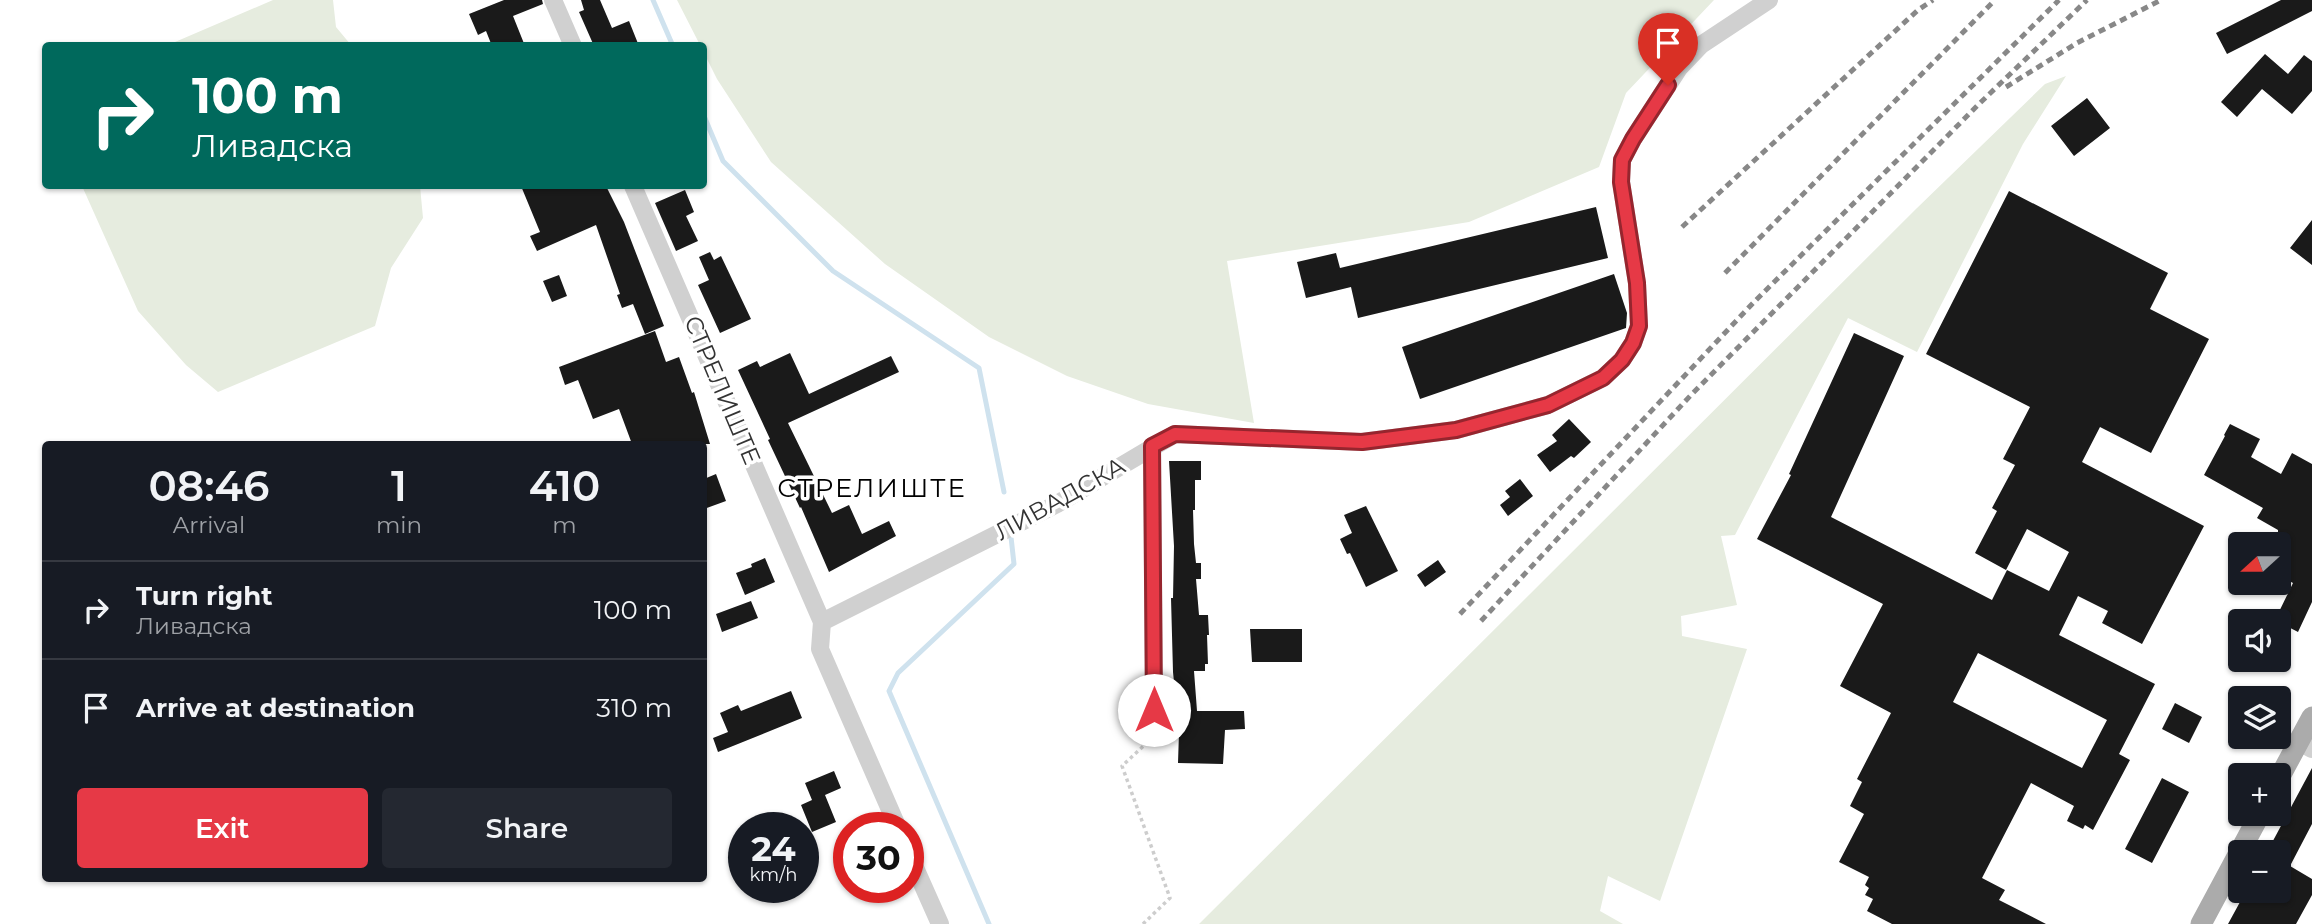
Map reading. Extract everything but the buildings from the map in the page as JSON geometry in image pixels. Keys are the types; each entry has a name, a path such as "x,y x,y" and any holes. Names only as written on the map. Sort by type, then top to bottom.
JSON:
{"main road":[{"path":"2291,763 2305,745 2312,717"},
{"path":"2201,924 2254,826"}],"street":[{"path":"553,0 571,42"},
{"name":"ЛИВАДСКА","path":"822,622 1057,504 1175,434 1362,442 1456,430 1548,405 1603,378 1622,360 1633,343 1639,326 1637,283 1621,182 1622,160 1679,68 1701,45 1769,0"},
{"name":"СТРЕЛИШТЕ","path":"635,189 822,622 820,649 891,812"},
{"path":"1152,446 1154,710"},
{"path":"924,888 940,924"}],"path":[{"path":"1143,924 1170,898 1122,766 1150,740 1154,710"}],"shaded area":[{"path":"273,0 333,0 336,27 348,42 175,42"},
{"path":"677,0 1714,0 1626,93 1599,167 1469,222 1227,261 1254,423 1148,404 1067,376 989,337 885,264 771,162 717,79 707,59 707,42 698,42"},
{"path":"2066,76 2023,144 1917,352 1848,318 1735,535 1721,536 1737,605 1681,616 1682,636 1747,649 1660,901 1608,876 1600,911 1623,924 1199,924 1917,208 2045,84"},
{"path":"83,189 420,189 423,218 391,268 375,326 218,392 186,365 138,311"}],"waterway":[{"path":"653,0 671,42"},
{"path":"707,123 723,161 833,271 979,368 1004,492"},
{"path":"989,924 889,691 898,673 1014,564 1011,537"}],"railway":[{"path":"1682,227 1918,10 1933,0"},
{"path":"1725,273 1995,0"},
{"path":"1460,614 1754,302 2059,0"},
{"path":"1481,621 1691,395 1979,104 2087,0"},
{"path":"2006,87 2077,43 2161,0"}],"district":[{"name":"СТРЕЛИШТЕ","path":"872,488"}],"route":[{"path":"1154,710 1152,446 1175,434 1362,442 1456,430 1548,405 1603,378 1622,360 1633,343 1639,326 1637,283 1621,182 1622,160 1668,85"}]}
